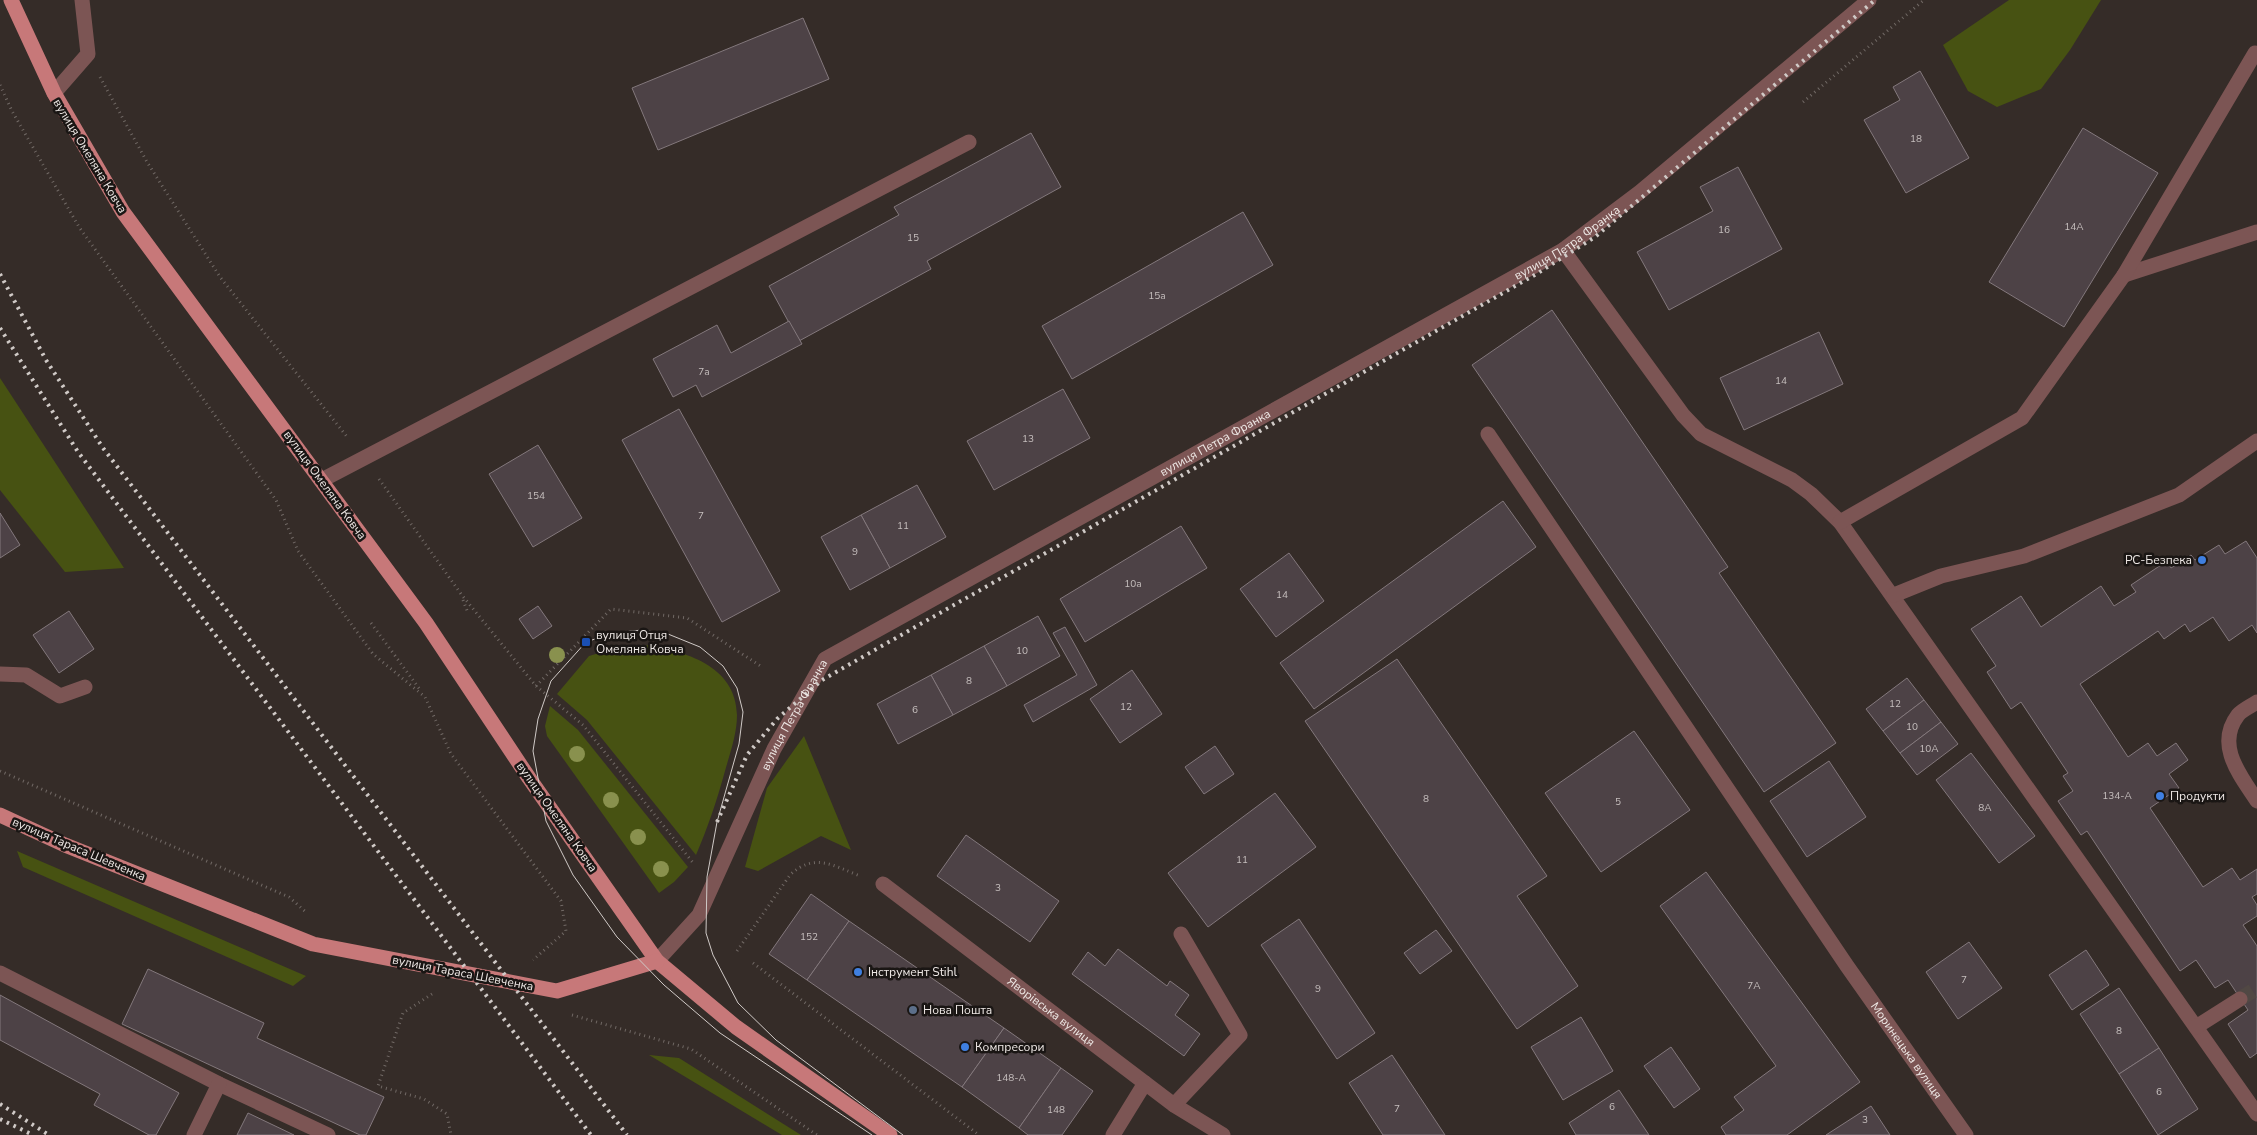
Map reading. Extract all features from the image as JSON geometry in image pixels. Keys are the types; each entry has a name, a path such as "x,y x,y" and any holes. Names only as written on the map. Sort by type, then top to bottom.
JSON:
{"main road":[{"name":"вулиця Омеляна Ковча","path":"11,0 54,93 123,212 426,622 529,778 657,961"},
{"name":"вулиця Тараса Шевченка","path":"0,815 65,845 313,944 557,992 657,961"},
{"path":"657,961 736,1027 890,1135"}],"street":[{"path":"54,93 88,54 82,0"},
{"name":"вулиця Петра Франка","path":"657,961 699,915 774,749 825,659 1564,250 1640,192 1869,0"},
{"path":"1840,522 2022,418 2124,275 2255,53 2257,54"},
{"path":"322,480 366,459 969,142"},
{"path":"2124,275 2257,232"},
{"path":"1564,250 1683,415 1701,434 1792,480 1811,494 1840,522 1894,595 2257,1114"},
{"name":"Моринецька вулиця","path":"1488,434 1847,966 1966,1135"},
{"path":"1894,595 1941,576 2024,556 2179,495 2257,441"},
{"path":"0,674 26,675 60,696 85,687"},
{"path":"2257,702 2238,715 2227,739 2233,764 2257,801"},
{"name":"Яворівська вулиця","path":"883,884 1145,1083 1222,1135"},
{"path":"1174,1104 1240,1035 1181,934"},
{"path":"0,973 219,1084 328,1135"},
{"path":"2196,1028 2240,999"},
{"path":"1114,1135 1145,1083"},
{"path":"194,1135 219,1084"}],"path":[{"path":"1803,102 1924,0"},
{"path":"88,54 147,162 220,277 366,459 460,594 536,686 583,725 696,866"},
{"path":"0,85 12,111 79,227 276,500 298,551 373,654 425,697"},
{"path":"460,594 468,613"},
{"path":"536,686 610,609 687,618 762,667"},
{"path":"371,623 425,697 451,754 561,901 566,931 531,962"},
{"path":"0,771 289,897 310,915"},
{"path":"737,950 790,875 800,865 813,862 827,863 883,884"},
{"path":"753,963 979,1135"},
{"path":"440,989 403,1013 378,1086 424,1099 447,1114 450,1135"},
{"path":"568,1014 691,1048 817,1135"}],"green space":[{"path":"2009,0 2101,0 2070,50 2041,89 1997,107 1968,91 1943,45"},
{"path":"0,378 124,568 65,572 0,490"},
{"path":"645,645 676,651 705,664 718,672 728,684 734,698 737,715 733,743 715,803 696,855 587,720 557,694 589,656 616,648"},
{"path":"550,706 578,730 688,867 674,882 659,893 547,736 545,726"},
{"path":"804,736 851,850 821,836 758,871 745,867 767,788"},
{"path":"17,851 306,976 293,986 23,867"},
{"path":"649,1055 679,1058 801,1135 782,1135"}],"building":[{"path":"803,18 829,79 658,150 632,88"},
{"path":"1920,71 1969,158 1906,193 1864,120 1900,100 1893,87"},
{"path":"2083,128 2158,173 2064,327 1989,282"},
{"path":"1031,133 1061,187 927,261 931,269 799,341 769,286 899,215 894,207"},
{"path":"1738,167 1782,249 1669,310 1637,252 1713,211 1700,187"},
{"path":"1243,212 1273,265 1072,379 1042,326"},
{"path":"1552,310 1728,567 1719,573 1836,743 1764,792 1472,365"},
{"path":"789,321 802,344 702,397 696,385 673,397 653,359 717,325 731,353"},
{"path":"1819,332 1843,384 1744,430 1720,378"},
{"path":"1063,389 1090,438 994,490 967,441"},
{"path":"679,409 780,591 722,622 622,440"},
{"path":"538,445 582,518 533,547 489,474"},
{"path":"917,485 946,537 890,568 861,515"},
{"path":"1503,501 1536,547 1314,709 1280,663"},
{"path":"0,513 20,545 0,558"},
{"path":"861,515 890,568 850,590 821,537"},
{"path":"1181,526 1207,568 1085,642 1060,599"},
{"path":"2246,541 2257,558 2257,633 2252,625 2229,641 2213,617 2190,632 2185,624 2164,639 2158,631 2080,684 2128,757 2148,743 2157,756 2176,743 2188,760 2169,774 2179,788 2150,808 2203,887 2232,868 2240,880 2257,869 2257,894 2252,897 2257,905 2257,916 2243,925 2257,946 2257,1053 2250,1058 2228,1024 2248,1010 2228,980 2215,988 2196,960 2180,971 2087,831 2081,835 2058,801 2073,791 2063,776 2068,773 2021,702 2011,709 1987,672 1996,666 1971,629 2021,596 2041,627 2101,586 2114,606 2136,592 2131,585 2167,561 2171,568 2191,555 2195,560 2219,545 2225,554"},
{"path":"1289,553 1324,601 1276,637 1240,589"},
{"path":"538,606 552,626 533,639 519,619"},
{"path":"69,611 94,649 59,673 33,635"},
{"path":"1038,616 1060,656 1007,686 984,646"},
{"path":"1065,627 1097,685 1033,722 1024,705 1077,675 1053,633"},
{"path":"984,646 1007,686 953,715 931,675"},
{"path":"1397,659 1547,876 1517,896 1578,986 1517,1029 1305,721"},
{"path":"1132,670 1162,714 1120,743 1090,699"},
{"path":"931,675 953,715 898,744 877,704"},
{"path":"1907,678 1924,700 1883,731 1866,709"},
{"path":"1924,700 1941,722 1900,753 1883,731"},
{"path":"1941,722 1958,744 1917,775 1900,753"},
{"path":"1634,731 1690,810 1601,872 1545,793"},
{"path":"1215,746 1234,774 1204,794 1185,767"},
{"path":"1971,753 2035,836 1999,863 1936,780"},
{"path":"1829,761 1866,817 1807,857 1770,801"},
{"path":"1275,793 1316,847 1208,927 1168,873"},
{"path":"966,835 1059,901 1030,942 937,876"},
{"path":"1706,872 1860,1082 1787,1135 1726,1135 1721,1127 1744,1110 1734,1097 1776,1066 1660,906"},
{"path":"811,894 849,921 807,980 769,954"},
{"path":"1299,919 1375,1033 1337,1059 1261,945"},
{"path":"849,921 1004,1028 962,1087 807,980"},
{"path":"1436,930 1452,951 1420,974 1404,953"},
{"path":"1969,942 2002,988 1958,1019 1926,972"},
{"path":"1118,949 1167,986 1170,981 1189,995 1175,1015 1200,1034 1184,1056 1072,974 1088,952 1105,966"},
{"path":"2086,950 2109,985 2072,1010 2049,975"},
{"path":"148,969 264,1023 257,1038 384,1097 366,1135 360,1135 122,1024"},
{"path":"2119,988 2159,1048 2119,1074 2080,1014"},
{"path":"0,995 179,1093 156,1135 149,1135 94,1105 100,1094 0,1040"},
{"path":"1581,1017 1613,1071 1563,1100 1531,1047"},
{"path":"1004,1028 1061,1068 1019,1128 962,1087"},
{"path":"1671,1047 1700,1089 1674,1108 1644,1066"},
{"path":"2159,1048 2198,1109 2158,1135 2119,1074"},
{"path":"1392,1055 1445,1135 1383,1135 1349,1083"},
{"path":"1061,1068 1093,1091 1062,1135 1028,1135 1019,1128"},
{"path":"1619,1090 1649,1135 1576,1135 1569,1123"},
{"path":"1871,1106 1890,1135 1826,1135"},
{"path":"248,1113 294,1135 237,1135"}],"tunnel":[{"path":"2240,999 2257,988"}],"tram line":[{"path":"872,1135 720,1033 664,985 617,937 573,875 546,821 533,751 538,719 551,681 586,642 613,633 642,630 668,634 700,647 723,666 737,688 743,712 739,744 717,822 707,877 706,933 713,955 738,1003 776,1040 903,1135"}],"railway":[{"path":"717,822 747,755 777,719 822,680 1538,273 1595,237 1875,0"},
{"path":"0,274 46,360 103,448 627,1135"},
{"path":"0,328 78,452 591,1135"},
{"path":"0,1104 49,1135"},
{"path":"0,1119 33,1135"}],"place":[{"name":"РС-Безпека","path":"2202,560"},
{"name":"вулиця Отця Омеляна Ковча","path":"586,642"},
{"name":"Продукти","path":"2160,796"},
{"name":"Інструмент Stihl","path":"858,972"},
{"name":"Нова Пошта","path":"913,1010"},
{"name":"Компресори","path":"965,1047"}]}
